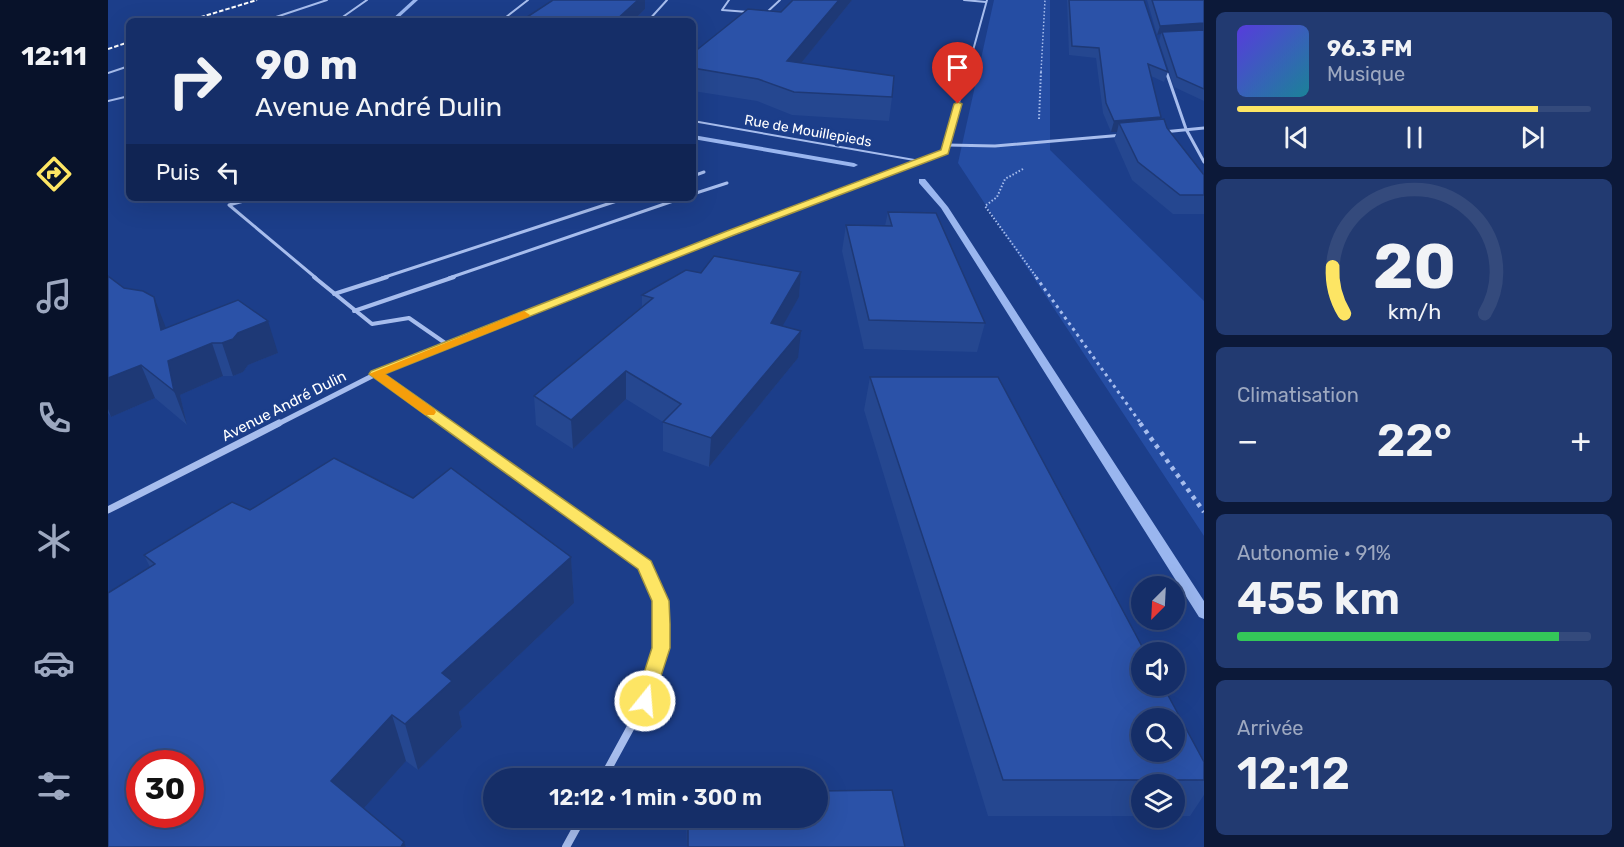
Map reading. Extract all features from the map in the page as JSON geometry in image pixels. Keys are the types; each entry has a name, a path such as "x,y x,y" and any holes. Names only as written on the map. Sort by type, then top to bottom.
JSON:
{"street":[{"path":"986,1 947,145 995,146 1126,135"},
{"path":"1162,59 1187,130 1204,162"},
{"path":"1160,132 1204,128"},
{"name":"Avenue André Dulin","path":"108,510 376,374 945,152 947,145"},
{"path":"376,374 645,565 661,601 661,648 645,701 608,768"},
{"path":"566,847 576,828"}],"lane":[{"path":"273,18 327,0"},
{"path":"341,18 367,0"},
{"path":"505,18 528,0"},
{"path":"651,18 667,0"},
{"path":"729,0 722,10 755,13"},
{"path":"775,0 780,0"},
{"path":"766,14 780,0"},
{"path":"964,0 986,1"},
{"path":"108,73 126,67"},
{"path":"108,100 126,97"},
{"name":"Rue de Mouillepieds","path":"696,122 920,162"},
{"path":"696,175 704,172"},
{"path":"696,193 727,183"},
{"path":"244,201 229,205 372,324 409,318 448,345"},
{"path":"334,294 617,201"},
{"path":"354,310 673,201"}],"path":[{"path":"1045,0 1038,142 1047,158 1038,165 1010,173 999,184 997,197 985,206 1204,512"}],"shaded area":[{"path":"994,0 1050,0 1050,150 1204,301 1204,536 958,163"}],"building":[{"path":"553,0 638,0 618,18 526,18"},
{"path":"793,0 839,0 787,61 894,76 892,97 794,92 758,79 696,69 696,51 748,9 781,12"},
{"path":"1069,0 1144,0 1168,72 1148,64 1161,117 1114,121 1106,103 1099,48 1072,46"},
{"path":"1152,0 1204,0 1204,23 1160,26"},
{"path":"1204,30 1204,89 1177,77 1162,32"},
{"path":"1164,119 1167,128 1204,175 1204,195 1180,195 1138,162 1119,123"},
{"path":"888,212 936,213 985,323 869,320 846,225 892,226"},
{"path":"714,256 801,272 771,323 801,331 711,438 663,422 681,404 626,371 571,420 534,396 653,298 642,295 686,270 701,273"},
{"path":"108,276 124,288 143,291 154,297 161,330 238,300 268,321 238,333 233,339 222,343 212,343 168,361 174,391 141,365 108,378"},
{"path":"870,377 998,377 1131,626 1131,630 1133,630 1140,642 1131,642 1131,696 1168,696 1175,708 1131,708 1131,762 1185,762 1185,727 1204,762 1204,780 1185,780 1185,774 1131,774 1131,780 1003,780"},
{"path":"334,458 413,498 451,468 571,557 442,673 452,681 405,724 392,715 331,781 404,842 401,847 108,847 108,593 155,564 144,555 232,502 250,510"},
{"path":"892,790 905,847 688,847 688,828 828,828 828,791"}],"waterway":[{"path":"395,18 416,0"},
{"path":"696,138 854,165"},
{"path":"922,181 944,207 1204,613"}],"railway":[{"path":"198,18 257,0"},
{"path":"108,49 126,43"}],"slow traffic":[{"path":"430,412 376,374 524,315"}],"route":[{"path":"645,701 661,648 661,601 645,565 376,374 730,233 945,152 958,104"}]}
